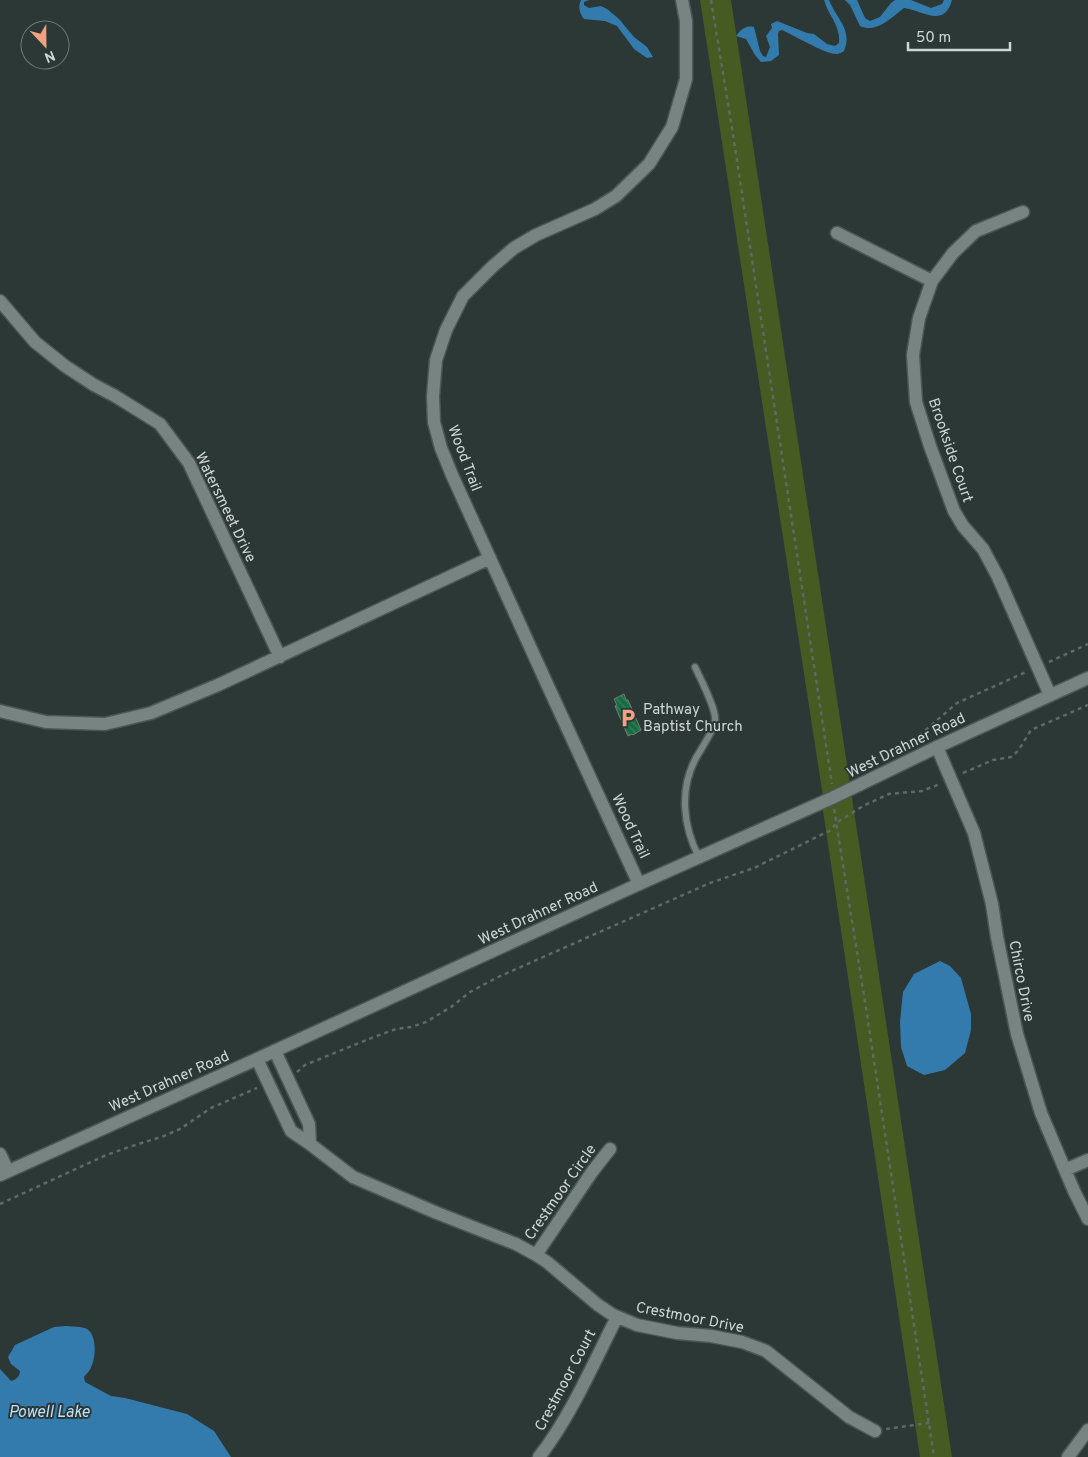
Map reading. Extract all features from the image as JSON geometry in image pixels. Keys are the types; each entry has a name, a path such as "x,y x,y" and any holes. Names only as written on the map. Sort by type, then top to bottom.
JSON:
{"street":[{"name":"Wood Trail","path":"639,884 445,457 434,422 433,396 436,360 446,330 462,296 514,248 536,235 595,209 616,196 649,164 672,127 686,79 686,21 682,0"},
{"name":"Brookside Court","path":"1023,212 976,231 953,253 932,280 919,318 913,355 916,402 954,511 963,526 983,549 998,577 1050,695"},
{"path":"837,233 932,280"},
{"name":"Watersmeet Drive","path":"0,301 35,342 65,366 160,424 189,463 280,657"},
{"path":"0,711 46,722 105,724 151,713 280,657 490,558"},
{"name":"West Drahner Road","path":"4,1173 832,798 937,747 1088,678"},
{"name":"Chirco Drive","path":"937,747 974,833 992,904 1017,1034 1040,1113 1088,1219"},
{"path":"275,1051 309,1124 310,1144"},
{"name":"Crestmoor Drive","path":"257,1059 291,1131 353,1177 509,1241 536,1255 598,1305 617,1317 637,1325 677,1333 711,1336 742,1342 766,1351 849,1417 875,1431"},
{"name":"Crestmoor Circle","path":"536,1255 592,1172 610,1149"},
{"path":"0,1154 4,1173"},
{"path":"1065,1170 1088,1160"},
{"name":"Crestmoor Court","path":"538,1457 552,1441 617,1317"},
{"path":"1068,1457 1088,1430"}],"lane":[{"path":"696,667 713,707 716,720 686,781 684,811 691,843 699,857"}],"path":[{"path":"711,0 934,1457"},
{"path":"904,748 957,703 1088,644"},
{"path":"288,1079 305,1065 396,1029 426,1022 451,1007 470,992 496,978 710,884 754,868 831,830 836,824 863,806 889,794 922,792 993,760 1011,757 1018,751 1031,730 1088,705"},
{"path":"832,783 840,780"},
{"path":"0,1204 104,1156 172,1133 211,1108 268,1083"},
{"path":"875,1431 929,1423"}],"green space":[{"path":"700,0 731,0 952,1457 920,1457 822,804 824,803"}],"water":[{"path":"581,0 589,0 584,2 584,5 589,8 601,6 607,9 619,19 634,37 647,47 653,57 647,58 634,49 617,26 605,21 584,19 580,10"},
{"path":"824,0 829,0 845,30 846,44 844,51 840,53 826,51 782,30 778,34 779,55 771,61 761,62 746,39 736,36 746,27 754,27 760,51 766,57 770,47 766,36 772,28 771,24 777,21 814,34 827,44 835,46 839,43 838,31"},
{"path":"845,0 857,0 865,18 870,21 880,17 895,0 911,0 931,8 942,4 944,0 952,0 944,14 938,16 904,8 884,23 872,28 866,28 860,26 850,5"},
{"path":"940,961 950,966 961,978 971,1014 971,1030 965,1053 945,1070 924,1075 907,1066 901,1047 900,1022 903,992 914,974"},
{"name":"Powell Lake","path":"54,1327 85,1328 93,1336 94,1358 84,1377 85,1382 111,1396 187,1414 214,1431 231,1457 0,1457 0,1369 11,1381 15,1380 20,1371 11,1364 8,1357 15,1345"}],"building":[{"name":"Pathway Baptist Church","path":"624,694 641,730 628,736 615,706 617,705 614,699"}],"place":[{"name":"Pathway Baptist Church","path":"628,718"}]}
